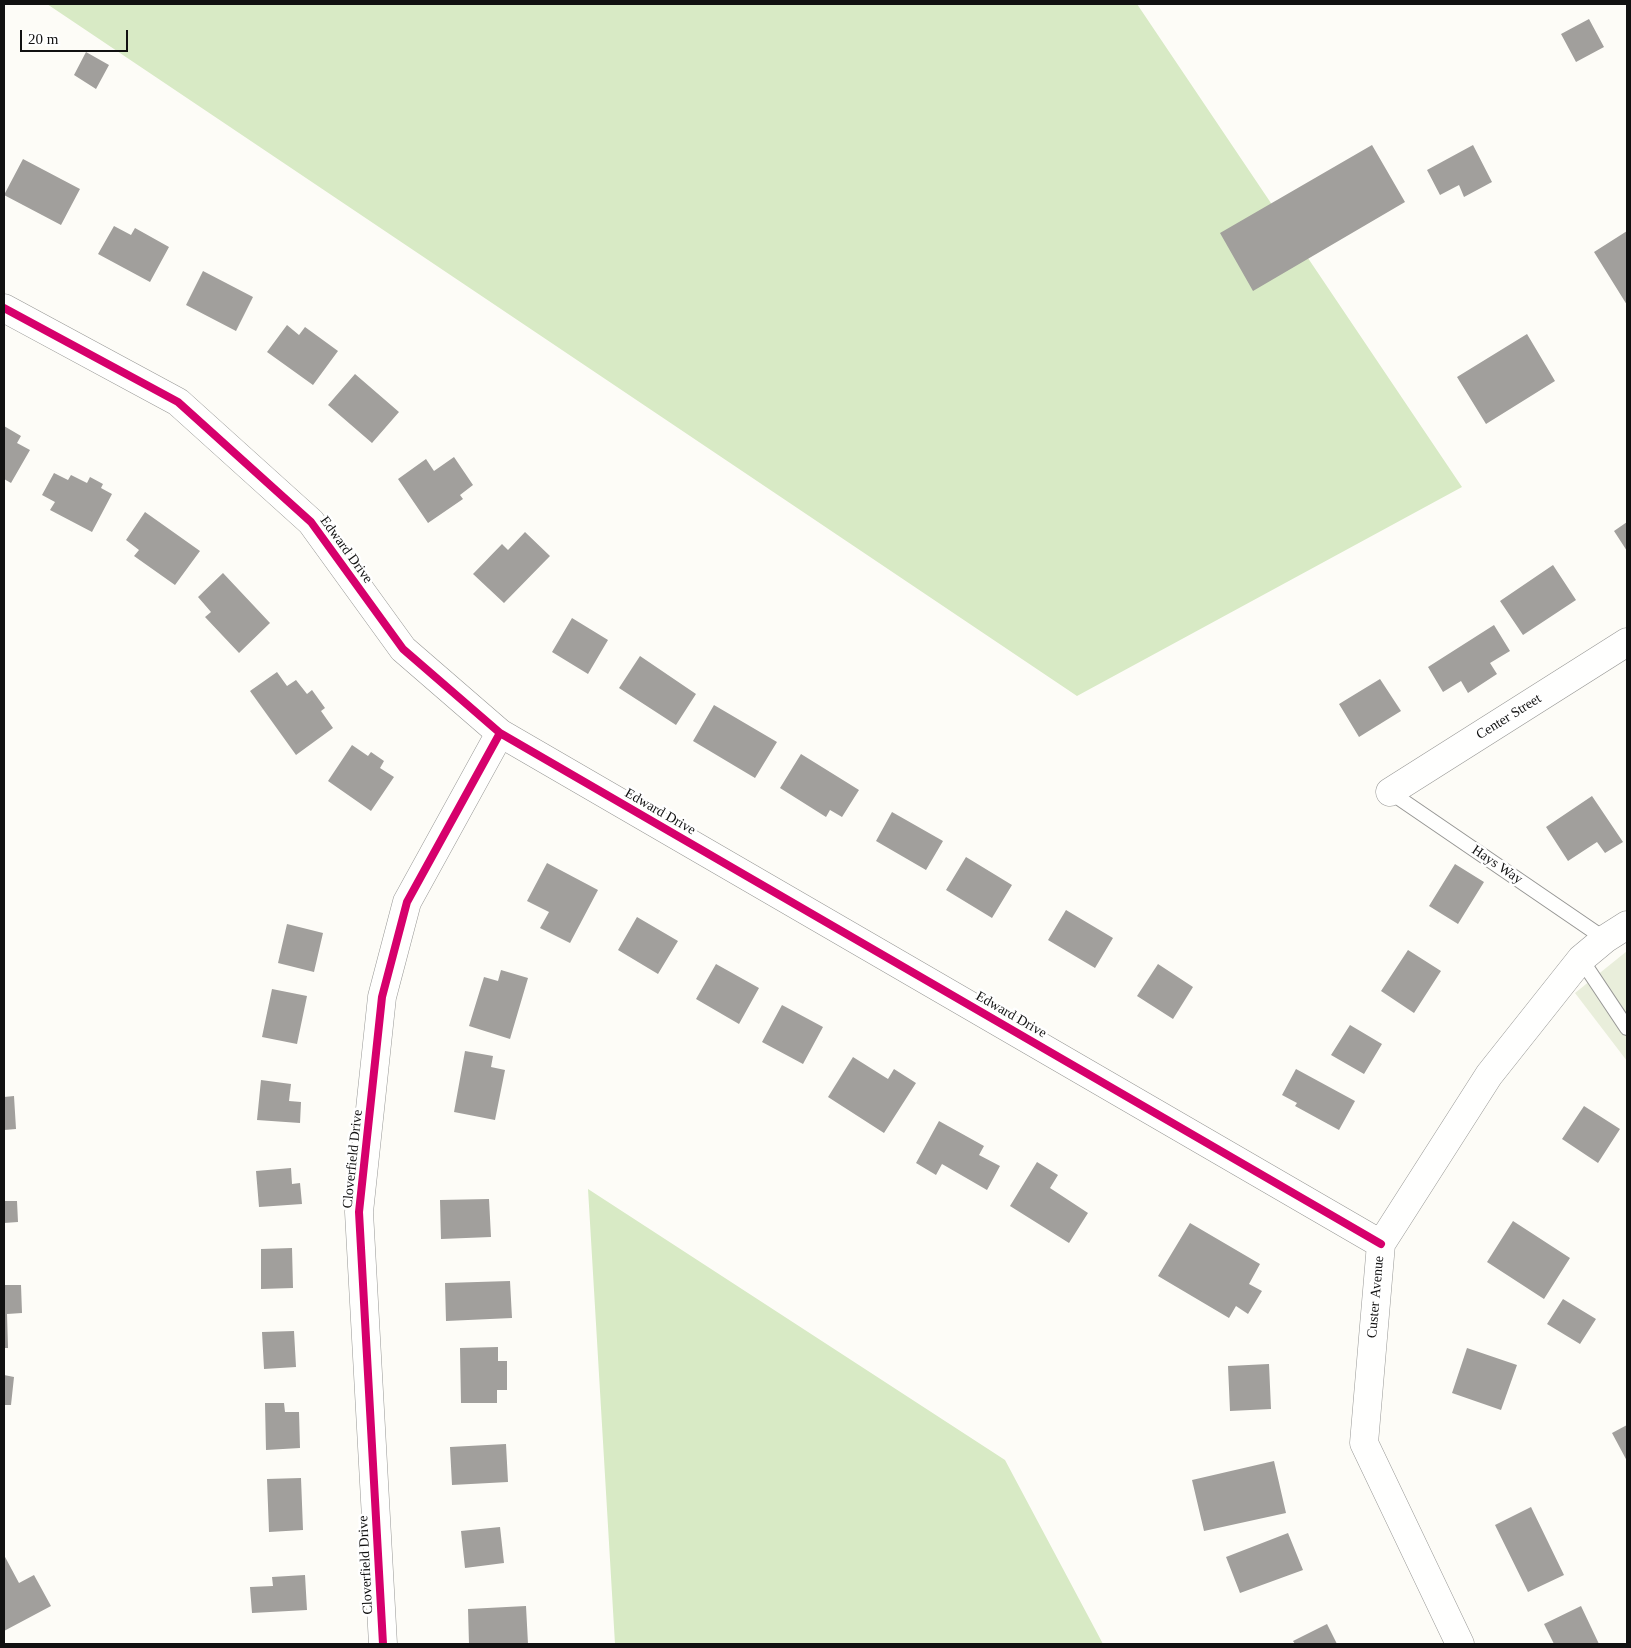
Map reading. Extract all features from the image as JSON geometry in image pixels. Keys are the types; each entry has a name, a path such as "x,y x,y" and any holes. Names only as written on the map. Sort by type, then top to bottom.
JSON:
{"street":[{"name":"Edward Drive","path":"4,308 178,402 311,522 403,649 500,733 1381,1244"},
{"name":"Center Street","path":"1390,792 1627,642"},
{"name":"Cloverfield Drive","path":"383,1644 359,1212 382,997 407,902 500,733"},
{"name":"Custer Avenue","path":"1460,1644 1364,1443 1381,1244 1489,1074 1581,959 1616,932"}],"lane":[{"name":"Hays Way","path":"1390,792 1616,932"},
{"path":"1581,959 1627,1028"}],"green space":[{"path":"47,4 1137,4 1462,487 1077,696"},
{"path":"1627,951 1627,1061 1575,993"},
{"path":"588,1189 1005,1460 1103,1644 615,1644"}],"building":[{"path":"1589,19 1604,47 1576,62 1561,34"},
{"path":"86,52 109,65 96,89 74,75"},
{"path":"1372,145 1405,202 1253,291 1220,233"},
{"path":"1473,145 1492,182 1464,197 1459,185 1440,195 1427,170"},
{"path":"23,159 80,189 61,225 4,195"},
{"path":"114,226 131,235 135,228 169,247 150,282 98,254"},
{"path":"1627,231 1627,305 1594,252"},
{"path":"203,271 253,297 236,331 186,305"},
{"path":"287,325 299,335 305,327 338,351 313,385 267,352"},
{"path":"1527,334 1555,381 1486,424 1457,377"},
{"path":"355,374 399,412 372,443 328,405"},
{"path":"4,426 21,436 17,443 30,450 11,483 4,479"},
{"path":"454,457 473,485 460,495 463,499 428,523 398,479 426,459 434,471"},
{"path":"54,473 68,480 71,475 87,483 90,477 103,484 101,488 112,494 92,532 50,510 55,502 42,495"},
{"path":"145,512 200,551 175,585 134,556 139,550 126,540"},
{"path":"1627,522 1627,551 1614,531"},
{"path":"525,532 550,556 504,603 473,574 502,544 508,550"},
{"path":"1553,565 1576,600 1523,635 1500,601"},
{"path":"223,573 270,623 239,653 205,617 211,612 198,597"},
{"path":"572,618 608,640 588,674 552,652"},
{"path":"1494,625 1510,651 1490,663 1497,674 1468,693 1461,681 1443,692 1428,667"},
{"path":"640,656 696,694 676,725 619,688"},
{"path":"277,672 287,686 296,680 307,694 312,690 325,708 321,711 333,728 296,755 250,691"},
{"path":"1380,679 1401,711 1359,737 1339,704"},
{"path":"714,705 777,742 755,778 693,741"},
{"path":"352,745 368,756 371,752 384,761 380,768 394,777 371,811 328,781"},
{"path":"801,754 859,790 842,817 830,810 826,817 780,788"},
{"path":"1592,796 1623,842 1605,853 1597,842 1568,861 1546,827"},
{"path":"892,812 943,841 926,870 876,841"},
{"path":"966,857 1012,885 992,918 946,890"},
{"path":"547,863 598,890 570,943 540,928 549,912 527,901"},
{"path":"1455,864 1484,882 1458,924 1429,906"},
{"path":"1066,910 1113,938 1095,968 1048,940"},
{"path":"637,917 678,941 658,974 618,950"},
{"path":"287,924 323,933 314,972 278,963"},
{"path":"1408,950 1441,971 1414,1013 1381,991"},
{"path":"716,964 759,988 739,1024 696,999"},
{"path":"1158,964 1193,987 1173,1019 1137,996"},
{"path":"501,970 528,978 510,1039 469,1026 484,977 498,981"},
{"path":"272,989 307,996 297,1044 262,1037"},
{"path":"782,1005 823,1027 803,1064 762,1042"},
{"path":"1350,1025 1382,1044 1364,1074 1331,1055"},
{"path":"465,1051 493,1056 491,1067 505,1070 495,1120 454,1112"},
{"path":"853,1057 888,1079 894,1069 916,1083 884,1133 828,1097"},
{"path":"1296,1069 1355,1101 1339,1130 1295,1106 1297,1103 1282,1095"},
{"path":"261,1080 291,1084 289,1101 301,1102 300,1123 257,1120"},
{"path":"14,1096 16,1129 4,1130 4,1097"},
{"path":"1584,1106 1620,1129 1598,1163 1562,1139"},
{"path":"939,1121 984,1146 979,1155 1000,1166 987,1190 942,1164 936,1175 916,1163"},
{"path":"1037,1162 1058,1175 1050,1188 1088,1213 1069,1243 1010,1206"},
{"path":"291,1168 292,1184 300,1183 302,1204 259,1207 256,1171"},
{"path":"489,1199 491,1237 441,1239 440,1200"},
{"path":"4,1201 17,1201 18,1222 4,1223"},
{"path":"1513,1221 1570,1258 1544,1299 1487,1262"},
{"path":"1190,1223 1260,1264 1249,1284 1262,1291 1248,1314 1236,1306 1229,1318 1158,1276"},
{"path":"292,1248 293,1288 261,1289 261,1249"},
{"path":"510,1281 512,1318 446,1321 445,1283"},
{"path":"4,1285 21,1285 22,1313 7,1314 8,1348 4,1348"},
{"path":"1563,1299 1596,1319 1580,1344 1547,1324"},
{"path":"294,1331 296,1367 264,1369 262,1332"},
{"path":"498,1347 498,1361 507,1361 507,1390 497,1390 497,1403 461,1403 460,1348"},
{"path":"1467,1348 1517,1365 1501,1410 1452,1393"},
{"path":"1269,1364 1271,1409 1230,1411 1228,1366"},
{"path":"4,1375 14,1377 11,1405 4,1405"},
{"path":"265,1403 284,1403 285,1412 299,1412 300,1448 266,1450"},
{"path":"1627,1425 1627,1461 1612,1433"},
{"path":"506,1444 508,1482 452,1485 450,1447"},
{"path":"1274,1461 1286,1513 1204,1531 1192,1480"},
{"path":"301,1478 303,1530 269,1532 267,1479"},
{"path":"1531,1507 1564,1575 1528,1592 1495,1525"},
{"path":"500,1527 504,1563 465,1568 461,1531"},
{"path":"1288,1533 1303,1570 1240,1593 1226,1557"},
{"path":"4,1555 19,1583 34,1575 51,1606 4,1631"},
{"path":"305,1575 307,1610 252,1613 250,1587 273,1586 272,1577"},
{"path":"526,1606 528,1644 469,1644 468,1609"},
{"path":"1581,1606 1599,1644 1554,1644 1544,1624"},
{"path":"1327,1624 1337,1644 1295,1644 1293,1641"}],"cycle path":[{"path":"4,308 178,402 311,522 403,649 500,733 1381,1244"},
{"path":"383,1644 359,1212 382,997 407,902 500,733"}]}
